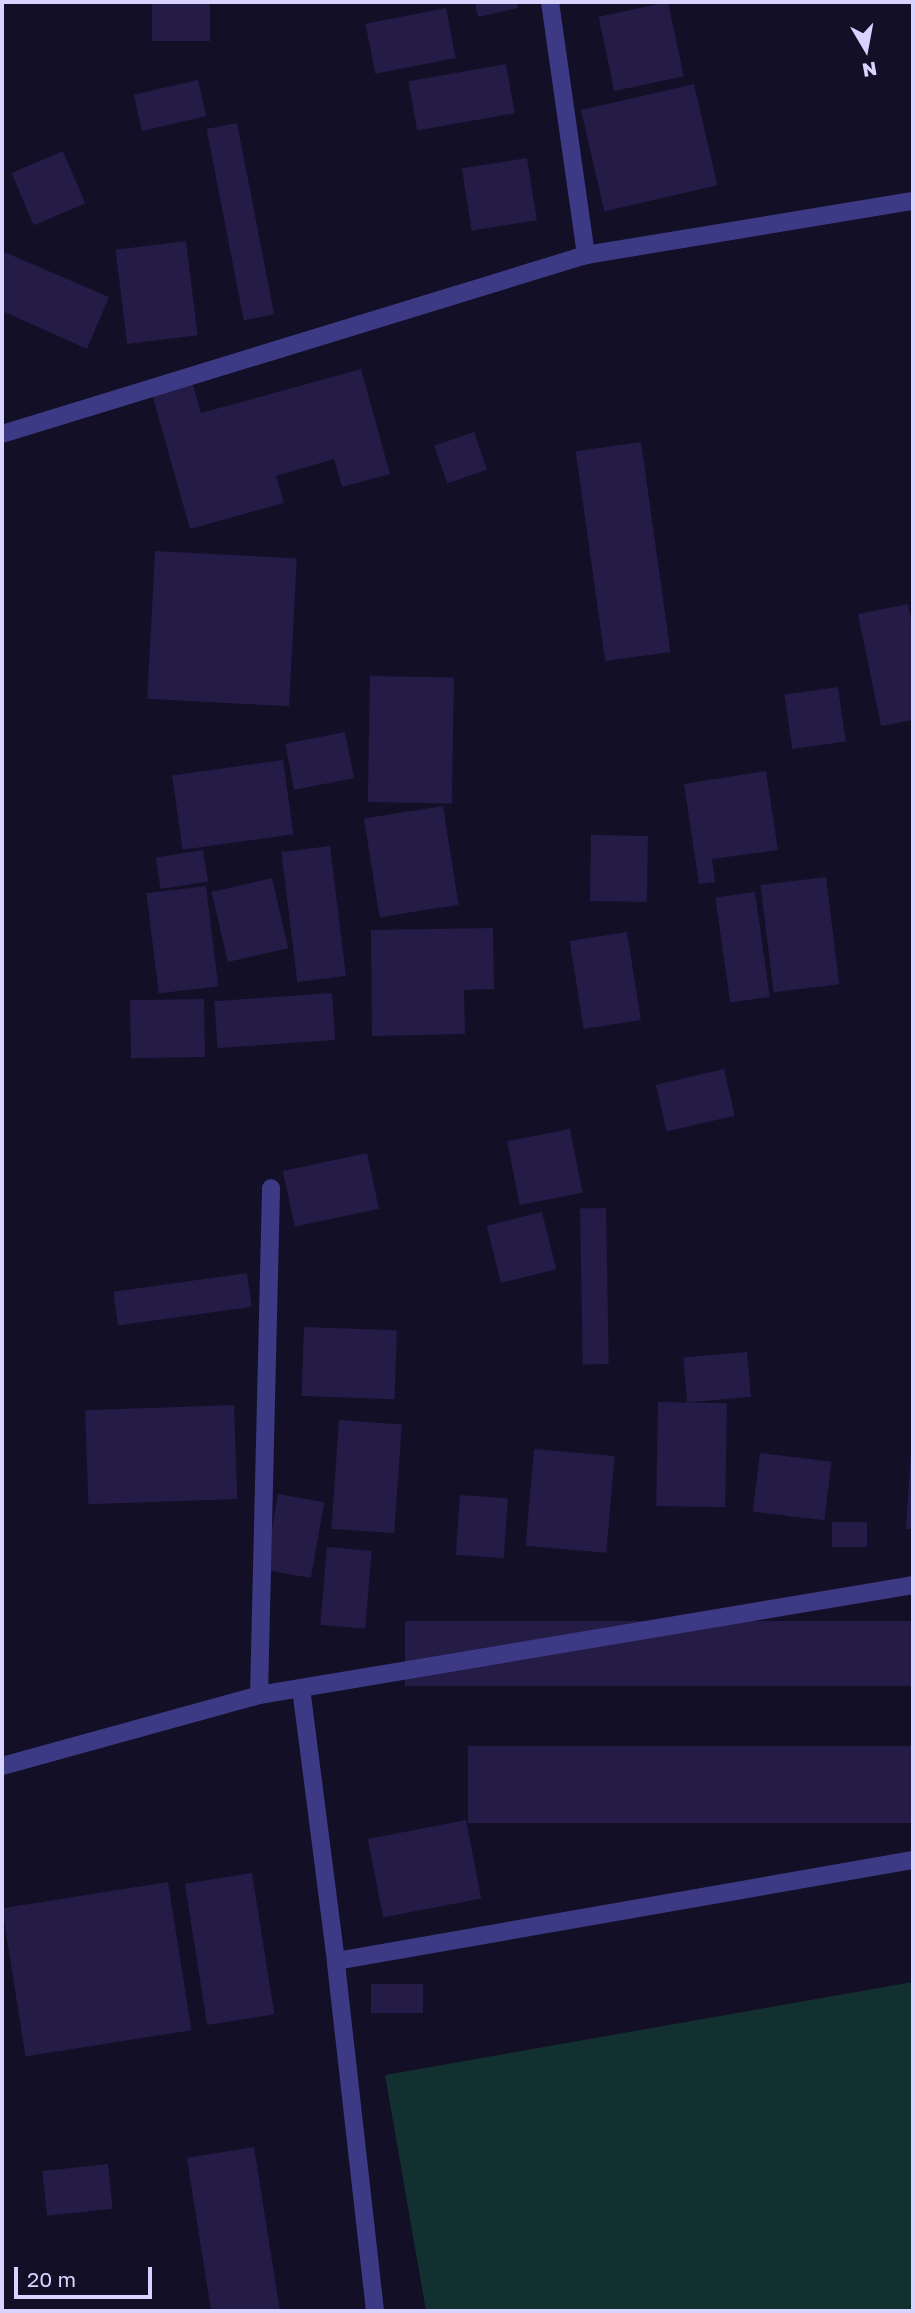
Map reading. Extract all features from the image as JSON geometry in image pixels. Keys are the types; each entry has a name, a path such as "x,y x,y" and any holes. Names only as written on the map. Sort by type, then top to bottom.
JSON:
{"street":[{"path":"550,2 586,255"},
{"path":"2,434 586,255 913,201"},
{"path":"259,1695 271,1188"},
{"path":"2,1766 259,1695 913,1585"},
{"path":"301,1688 336,1961 375,2311"},
{"path":"336,1961 913,1860"}],"green space":[{"path":"913,1982 913,2311 426,2311 385,2075"}],"building":[{"path":"152,2 210,2 210,41 152,41"},
{"path":"475,2 517,2 518,8 478,17"},
{"path":"668,2 684,76 614,91 599,17"},
{"path":"446,8 456,58 375,74 366,24"},
{"path":"506,64 515,113 417,130 409,81"},
{"path":"198,80 206,116 142,131 134,95"},
{"path":"694,84 717,185 604,211 581,110"},
{"path":"237,123 274,314 244,320 207,129"},
{"path":"63,151 85,203 34,225 11,173"},
{"path":"527,158 537,220 472,231 462,168"},
{"path":"186,241 198,335 127,344 116,250"},
{"path":"2,251 109,297 87,349 2,311"},
{"path":"361,369 390,474 342,487 334,459 276,476 284,503 190,529 152,394 192,382 201,413"},
{"path":"474,432 487,470 447,483 434,446"},
{"path":"641,442 671,652 605,661 576,451"},
{"path":"155,551 297,558 289,706 147,699"},
{"path":"908,604 913,631 913,720 881,726 858,614"},
{"path":"370,676 454,677 452,803 368,802"},
{"path":"838,687 846,741 792,749 785,695"},
{"path":"345,732 354,778 294,790 285,744"},
{"path":"283,760 293,834 183,850 172,776"},
{"path":"766,771 778,850 712,859 715,882 699,884 684,784"},
{"path":"443,806 459,905 380,917 364,819"},
{"path":"591,835 648,836 647,902 590,901"},
{"path":"330,846 346,976 297,982 281,852"},
{"path":"203,850 208,882 161,889 156,858"},
{"path":"826,877 839,984 774,992 760,885"},
{"path":"272,878 288,948 228,962 212,892"},
{"path":"206,886 218,986 159,994 146,893"},
{"path":"755,892 770,997 730,1003 715,898"},
{"path":"493,928 494,989 464,990 465,1034 372,1036 371,930"},
{"path":"627,932 641,1020 584,1029 570,941"},
{"path":"332,993 335,1040 218,1048 214,1001"},
{"path":"204,999 205,1057 131,1058 130,1000"},
{"path":"724,1069 735,1116 667,1132 656,1085"},
{"path":"570,1129 582,1193 520,1205 507,1141"},
{"path":"367,1153 379,1209 295,1227 283,1171"},
{"path":"580,1208 606,1208 609,1364 583,1364"},
{"path":"542,1212 556,1269 501,1283 487,1226"},
{"path":"247,1273 252,1307 118,1325 113,1292"},
{"path":"304,1327 397,1330 395,1399 302,1396"},
{"path":"747,1352 751,1397 687,1402 683,1358"},
{"path":"658,1402 727,1403 725,1507 656,1506"},
{"path":"234,1405 237,1499 88,1504 85,1410"},
{"path":"339,1420 402,1424 394,1533 331,1529"},
{"path":"534,1449 615,1456 606,1553 526,1546"},
{"path":"911,1450 913,1529 906,1529"},
{"path":"760,1453 831,1462 824,1520 753,1512"},
{"path":"278,1494 324,1502 311,1578 265,1570"},
{"path":"460,1495 508,1498 504,1558 456,1555"},
{"path":"832,1522 867,1522 867,1547 832,1547"},
{"path":"327,1547 372,1551 365,1629 320,1625"},
{"path":"405,1621 913,1621 913,1686 405,1686"},
{"path":"468,1746 913,1746 913,1823 468,1823"},
{"path":"466,1820 481,1899 383,1918 368,1839"},
{"path":"252,1873 274,2014 207,2025 185,1884"},
{"path":"168,1882 191,2030 26,2056 2,1908"},
{"path":"371,1984 423,1984 423,2013 371,2013"},
{"path":"254,2147 280,2311 211,2311 187,2158"},
{"path":"108,2164 113,2209 47,2216 42,2171"}]}
